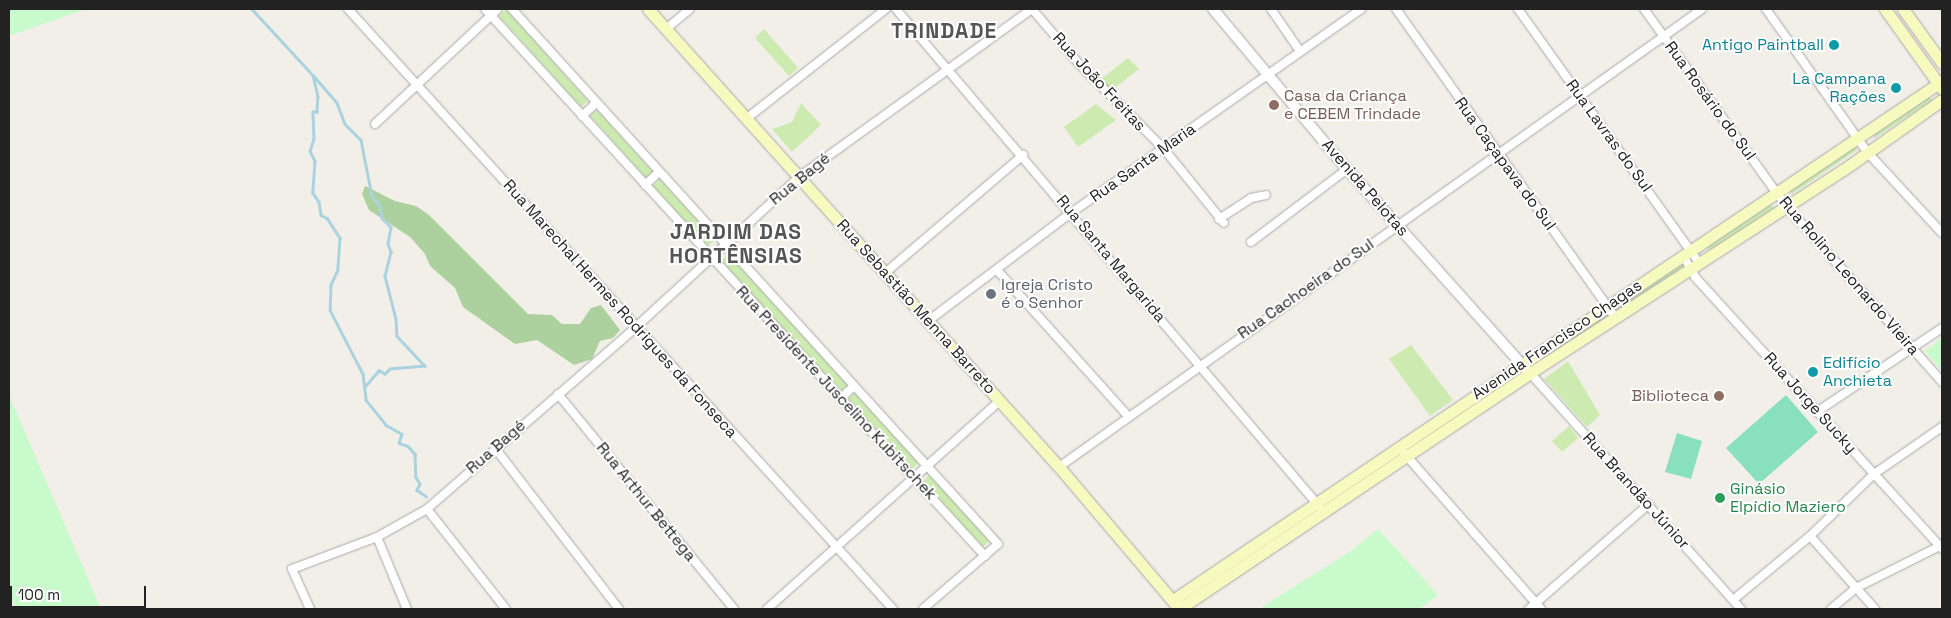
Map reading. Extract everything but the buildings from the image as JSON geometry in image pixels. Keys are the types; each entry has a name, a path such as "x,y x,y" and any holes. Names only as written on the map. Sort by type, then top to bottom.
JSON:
{"main road":[{"name":"Rua Sebastião Menna Barreto","path":"648,9 1059,467 1176,607"},
{"path":"1885,9 1941,85"},
{"path":"1903,9 1942,63"},
{"name":"Avenida Francisco Chagas","path":"1176,607 1323,511 1520,364 1857,138 1941,85"},
{"name":"Avenida Francisco Chagas","path":"1176,607 1316,502 1530,373 1616,318 1868,153 1942,100"}],"street":[{"name":"Rua Marechal Hermes Rodrigues da Fonseca","path":"348,9 893,609"},
{"name":"Rua Presidente Juscelino Kubitschek","path":"484,9 985,556 998,544 512,9"},
{"path":"375,124 498,9"},
{"path":"666,29 690,9"},
{"path":"746,119 886,9"},
{"name":"Rua Santa Margarida","path":"896,9 1024,155 1323,511"},
{"name":"Rua Bagé","path":"310,609 292,569 377,537 427,509 636,327 799,177 1032,9"},
{"name":"Rua João Freitas","path":"1032,9 1086,71 1164,149 1222,221 1251,198 1266,195"},
{"name":"Avenida Pelotas","path":"1213,9 1347,169 1530,373"},
{"path":"1271,9 1300,51"},
{"name":"Rua Santa Maria","path":"928,321 1071,213 1361,9"},
{"name":"Rua Caçapava do Sul","path":"1396,9 1497,154 1616,318"},
{"name":"Rua Lavras do Sul","path":"1518,9 1580,96 1686,253"},
{"name":"Rua Rosário do Sul","path":"1644,9 1776,193"},
{"name":"Rua Cachoeira do Sul","path":"1059,467 1200,364 1702,9"},
{"path":"1766,9 1868,153 1942,233"},
{"path":"582,116 596,103"},
{"path":"884,273 1024,155"},
{"path":"1251,242 1347,169"},
{"path":"645,185 659,172"},
{"name":"Rua Rolino Leonardo Vieira","path":"1776,193 1942,382"},
{"name":"Rua Jorge Sucky","path":"1686,253 1818,411 1942,546"},
{"path":"997,270 1128,416"},
{"path":"1818,411 1942,328"},
{"name":"Rua Brandão Júnior","path":"1530,373 1742,609"},
{"path":"841,398 854,386"},
{"name":"Rua Arthur Bettega","path":"558,394 734,609"},
{"path":"767,609 926,465 1000,401"},
{"path":"1733,600 1810,536 1874,474 1942,427"},
{"path":"495,448 619,609"},
{"path":"1402,451 1539,606"},
{"path":"1529,609 1539,606 1648,504"},
{"path":"427,509 506,609"},
{"path":"1810,536 1875,609"},
{"path":"377,537 407,609"},
{"path":"1831,609 1856,588 1942,546"},
{"path":"923,609 985,556"}],"green space":[{"path":"9,9 86,9 9,36"},
{"path":"506,9 588,101 581,107 499,16"},
{"path":"764,29 798,68 789,76 755,38"},
{"path":"1128,58 1139,69 1111,91 1101,79"},
{"path":"1929,96 1932,100 1875,138 1872,134"},
{"path":"801,103 821,125 792,152 772,129 792,122"},
{"path":"1096,104 1116,120 1078,147 1064,127"},
{"path":"597,110 653,172 646,178 590,116"},
{"path":"1854,146 1857,150 1792,194 1789,190"},
{"path":"660,179 715,240 708,246 653,186"},
{"path":"365,186 395,201 416,206 429,215 528,314 552,315 562,324 580,324 591,308 601,305 620,330 613,338 600,341 592,359 574,365 537,340 515,344 463,307 455,288 430,266 425,254 410,237 369,210 362,194"},
{"path":"1771,204 1774,208 1709,251 1706,247"},
{"path":"728,254 848,385 841,391 721,261"},
{"path":"1684,261 1687,265 1622,309 1619,305"},
{"path":"1942,338 1942,371 1925,351"},
{"path":"1411,345 1453,400 1430,416 1389,359"},
{"path":"1568,361 1600,415 1587,427 1544,379"},
{"path":"855,392 919,462 912,469 848,399"},
{"path":"9,395 101,609 16,609 9,592"},
{"path":"1786,395 1818,432 1759,484 1726,448"},
{"path":"1569,426 1578,438 1562,452 1552,441"},
{"path":"1677,433 1702,441 1691,479 1665,472"},
{"path":"930,475 990,540 983,547 923,481"},
{"path":"1378,529 1438,595 1419,609 1259,609 1351,551"}],"waterway":[{"path":"252,9 313,75 318,96 317,112 313,112 314,139 310,151 315,161 313,193 319,202 321,215 327,218 340,238 338,270 331,285 330,310 363,374 366,400 386,425 402,434 399,443 408,446 415,454 416,477 420,484 417,490 426,496"},
{"path":"313,75 337,103 345,124 361,140 372,196 380,206 382,218 391,227 388,244 391,252 385,276 396,319 397,336 425,366 390,369 385,374 379,371 366,386"}],"place":[{"name":"Antigo Paintball","path":"1834,45"},
{"name":"La Campana Rações","path":"1896,88"},
{"name":"Casa da Criança e CEBEM Trindade","path":"1274,105"},
{"name":"Igreja Cristo é o Senhor","path":"991,294"},
{"name":"Edifício Anchieta","path":"1813,372"},
{"name":"Biblioteca","path":"1719,396"},
{"name":"Ginásio Elpídio Maziero","path":"1720,498"}],"district":[{"name":"TRINDADE","path":"944,31"},
{"name":"JARDIM DAS HORTÊNSIAS","path":"736,244"}]}
